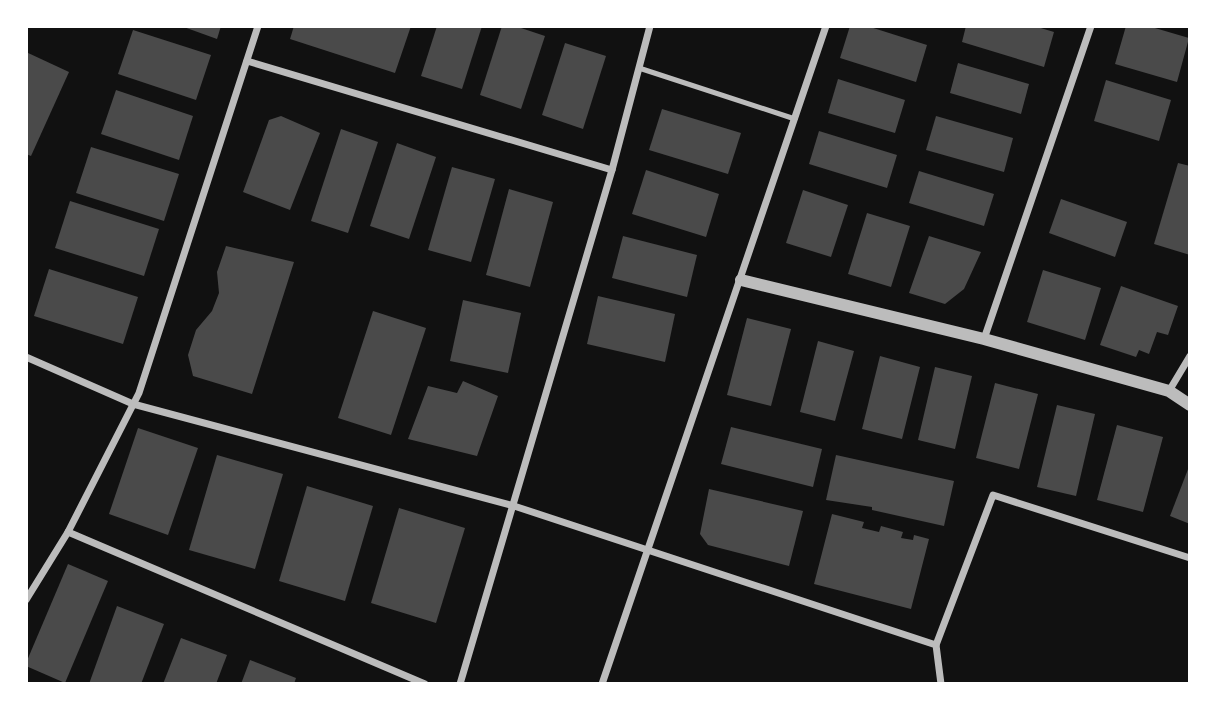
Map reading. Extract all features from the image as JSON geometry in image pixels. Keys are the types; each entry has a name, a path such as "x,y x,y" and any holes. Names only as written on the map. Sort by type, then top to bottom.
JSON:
{"street":[{"path":"26,600 68,532 133,404 258,26"},
{"path":"460,684 612,170 650,26"},
{"path":"602,684 646,548 741,279 826,26"},
{"path":"984,339 1091,26"},
{"path":"247,61 612,170"},
{"path":"741,279 984,339 1169,391 1190,405"},
{"path":"1169,391 1190,356"},
{"path":"26,357 133,404 514,506 936,645"},
{"path":"941,684 936,645 993,495 1190,558"},
{"path":"68,532 425,684"}],"lane":[{"path":"639,68 795,119"}],"building":[{"path":"181,26 221,26 217,39"},
{"path":"294,26 411,26 395,73 290,39"},
{"path":"437,26 482,26 462,89 421,76"},
{"path":"502,26 515,26 545,36 521,109 480,95"},
{"path":"850,26 867,26 927,45 916,82 840,58"},
{"path":"966,26 1034,26 1054,32 1044,67 962,42"},
{"path":"1126,26 1148,26 1189,38 1177,82 1115,64"},
{"path":"133,30 211,55 196,100 118,74"},
{"path":"565,43 606,56 583,129 542,115"},
{"path":"26,52 69,72 31,156 26,154"},
{"path":"958,63 1029,84 1021,114 950,93"},
{"path":"838,79 905,100 895,133 828,113"},
{"path":"1106,80 1171,100 1159,141 1094,121"},
{"path":"116,90 193,116 179,160 101,134"},
{"path":"662,109 741,133 728,174 649,150"},
{"path":"281,116 320,133 290,210 243,192 269,120"},
{"path":"936,116 1013,138 1004,172 926,150"},
{"path":"341,129 378,142 348,233 311,221"},
{"path":"819,131 897,155 887,188 809,164"},
{"path":"397,143 436,157 409,239 370,226"},
{"path":"91,147 179,174 164,221 76,193"},
{"path":"1178,163 1190,166 1190,255 1154,244"},
{"path":"452,167 495,179 471,262 428,250"},
{"path":"646,170 719,194 706,237 632,214"},
{"path":"919,171 994,194 984,226 909,203"},
{"path":"509,189 553,202 530,287 486,275"},
{"path":"803,190 848,205 831,257 786,243"},
{"path":"1061,199 1127,222 1115,257 1049,233"},
{"path":"70,201 159,229 144,276 55,248"},
{"path":"867,213 910,226 891,287 848,274"},
{"path":"623,236 697,255 687,297 612,278"},
{"path":"929,236 981,252 964,289 945,304 909,293"},
{"path":"226,246 294,262 252,394 193,376 188,355 196,330 212,311 219,293 217,272"},
{"path":"49,269 138,297 123,344 34,316"},
{"path":"1043,270 1101,288 1085,340 1027,322"},
{"path":"1121,286 1178,306 1168,335 1157,332 1149,354 1139,350 1136,357 1100,345"},
{"path":"598,296 675,314 665,362 587,344"},
{"path":"463,300 521,313 508,373 450,361"},
{"path":"373,311 426,328 391,435 338,418"},
{"path":"747,318 791,329 771,406 727,395"},
{"path":"818,341 854,351 835,421 800,412"},
{"path":"880,356 920,367 902,439 862,429"},
{"path":"935,367 972,376 955,449 918,440"},
{"path":"463,381 498,396 477,456 408,439 428,386 457,393"},
{"path":"995,383 1038,394 1019,469 976,458"},
{"path":"1057,405 1095,414 1076,496 1037,487"},
{"path":"1117,425 1163,437 1143,512 1097,500"},
{"path":"731,427 822,449 813,487 721,464"},
{"path":"138,428 198,448 168,535 109,514"},
{"path":"217,455 283,474 255,569 189,550"},
{"path":"836,455 954,481 944,526 872,510 872,507 826,500"},
{"path":"1190,464 1190,524 1170,516"},
{"path":"307,486 373,506 345,601 279,581"},
{"path":"709,489 803,511 789,566 708,545 700,534"},
{"path":"399,508 465,528 436,623 371,603"},
{"path":"832,514 864,522 862,528 879,532 881,526 903,532 901,538 913,540 914,535 929,539 911,609 814,584"},
{"path":"68,564 108,581 65,683 26,666 26,663"},
{"path":"117,606 164,624 141,684 89,684"},
{"path":"181,638 227,655 216,684 163,684"},
{"path":"250,660 296,678 294,684 241,684"}]}
